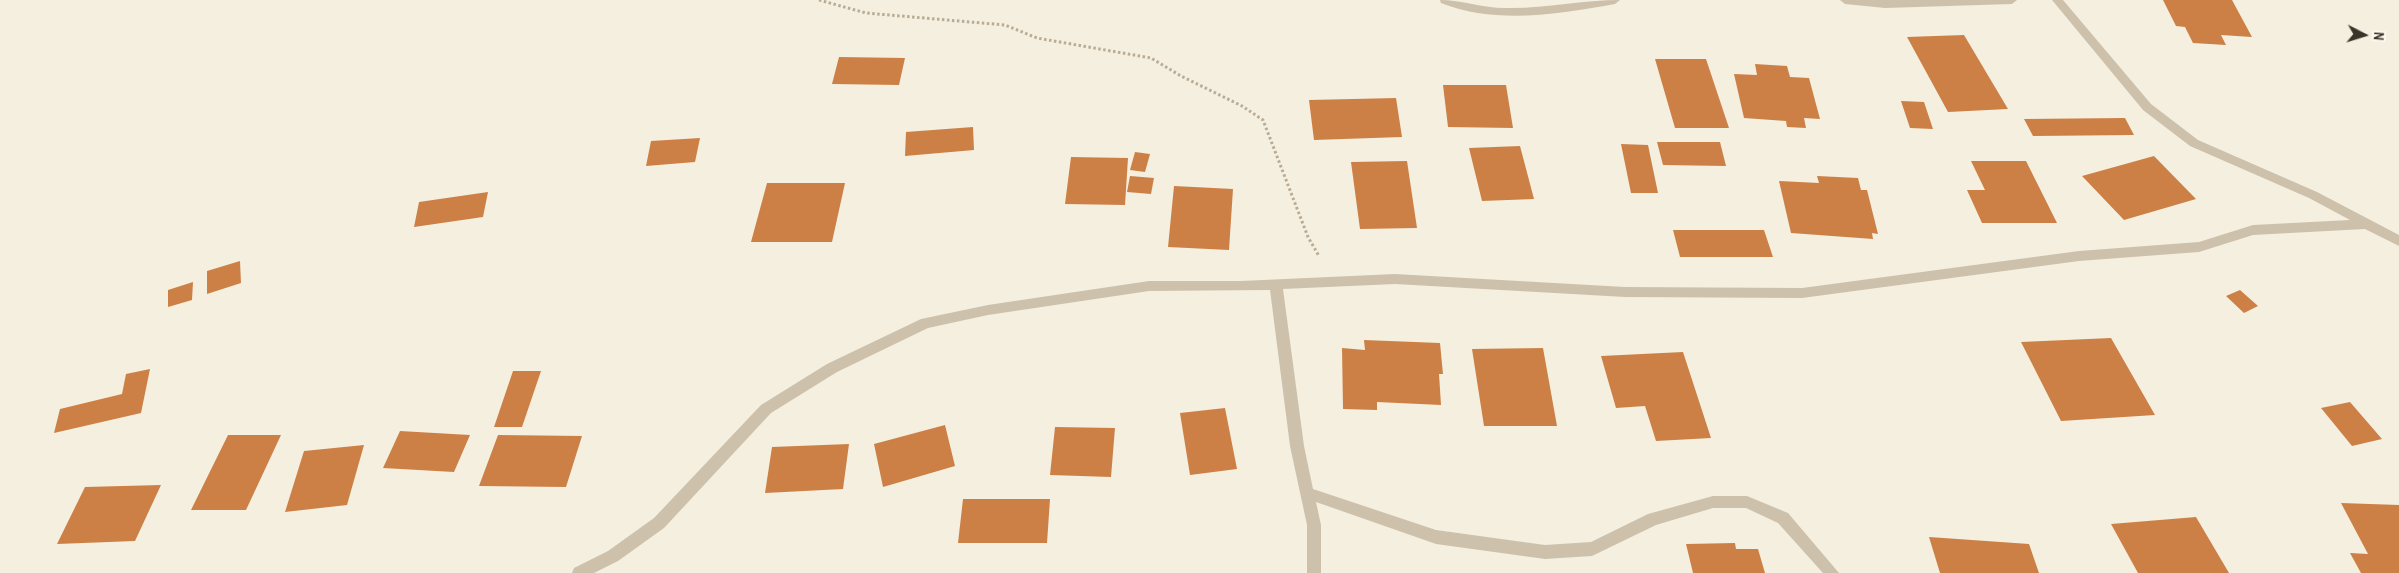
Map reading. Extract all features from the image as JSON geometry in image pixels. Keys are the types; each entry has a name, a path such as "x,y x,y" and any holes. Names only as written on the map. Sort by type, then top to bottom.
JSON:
{"street":[{"path":"1445,0 1454,5 1503,13 1615,0"},
{"path":"1845,0 1885,4 2012,0"},
{"path":"2058,0 2147,107 2194,143 2313,195 2399,241"},
{"path":"579,573 613,556 658,523 766,409 832,368 926,323 988,310 1149,286 1276,284 1395,279 1625,292 1802,292 2079,256 2199,248 2253,230 2365,224"},
{"path":"1276,284 1297,446 1314,525 1314,573"},
{"path":"1307,493 1436,537 1545,552 1592,549 1653,519 1713,502 1746,502 1783,518 1832,573"}],"path":[{"path":"819,0 866,13 1005,25 1037,38 1151,58 1181,76 1242,106 1263,120 1308,237 1333,281"}],"building":[{"path":"2163,0 2232,0 2252,37 2221,35 2226,45 2193,43 2185,27 2176,26"},
{"path":"1964,35 2008,109 1948,112 1907,37"},
{"path":"839,57 905,58 899,85 832,84"},
{"path":"1655,59 1706,59 1729,128 1675,128"},
{"path":"1755,64 1787,66 1790,77 1809,78 1820,119 1804,118 1806,128 1787,127 1786,121 1744,118 1734,74 1757,75"},
{"path":"1443,85 1506,85 1513,128 1448,127"},
{"path":"1396,98 1402,137 1314,140 1309,100"},
{"path":"1901,101 1924,102 1933,129 1910,128"},
{"path":"2125,118 2134,135 2033,136 2024,119"},
{"path":"973,127 974,150 905,156 906,132"},
{"path":"700,138 695,162 646,166 651,141"},
{"path":"1657,142 1720,142 1726,166 1663,165"},
{"path":"1621,144 1648,145 1658,193 1631,193"},
{"path":"1520,146 1534,199 1482,201 1469,148"},
{"path":"1135,152 1150,154 1145,172 1130,170"},
{"path":"2154,156 2196,199 2124,220 2082,176"},
{"path":"1071,157 1128,158 1125,205 1065,204"},
{"path":"1407,161 1417,228 1360,229 1351,162"},
{"path":"1971,161 2026,161 2057,223 1982,223 1967,190 1985,190"},
{"path":"1130,176 1154,178 1151,194 1127,192"},
{"path":"1817,176 1858,178 1861,190 1867,190 1878,234 1872,233 1873,239 1791,233 1779,181 1819,183"},
{"path":"767,183 845,183 832,242 751,242"},
{"path":"1174,186 1233,189 1229,250 1168,247"},
{"path":"488,192 483,217 414,227 419,202"},
{"path":"1673,230 1764,230 1773,257 1680,257"},
{"path":"240,261 241,283 207,294 207,271"},
{"path":"193,282 192,300 168,307 168,290"},
{"path":"2240,290 2258,306 2244,313 2226,296"},
{"path":"2111,338 2155,415 2061,421 2021,342"},
{"path":"1364,340 1440,343 1443,374 1439,374 1441,405 1377,402 1377,410 1343,409 1342,348 1365,350"},
{"path":"1543,348 1557,426 1484,426 1472,349"},
{"path":"1683,352 1711,438 1656,441 1645,406 1616,408 1601,356"},
{"path":"150,369 141,413 54,433 60,409 122,394 126,374"},
{"path":"513,371 541,371 522,427 494,427"},
{"path":"2350,402 2382,439 2352,446 2321,408"},
{"path":"1225,408 1237,469 1190,475 1180,413"},
{"path":"945,425 955,466 883,487 874,444"},
{"path":"1055,427 1115,428 1111,477 1050,475"},
{"path":"400,431 470,435 454,472 383,468"},
{"path":"228,435 281,435 246,510 191,510"},
{"path":"498,435 582,436 566,487 479,486"},
{"path":"849,444 843,489 765,493 772,447"},
{"path":"364,445 347,505 285,512 304,451"},
{"path":"161,485 135,541 57,544 85,487"},
{"path":"963,499 1050,499 1047,543 958,543"},
{"path":"2341,503 2399,505 2399,573 2361,573 2350,553 2368,554"},
{"path":"2196,517 2229,573 2138,573 2111,524"},
{"path":"1929,537 2029,544 2039,573 1940,573"},
{"path":"1735,543 1736,549 1758,549 1765,573 1693,573 1686,544"}]}
